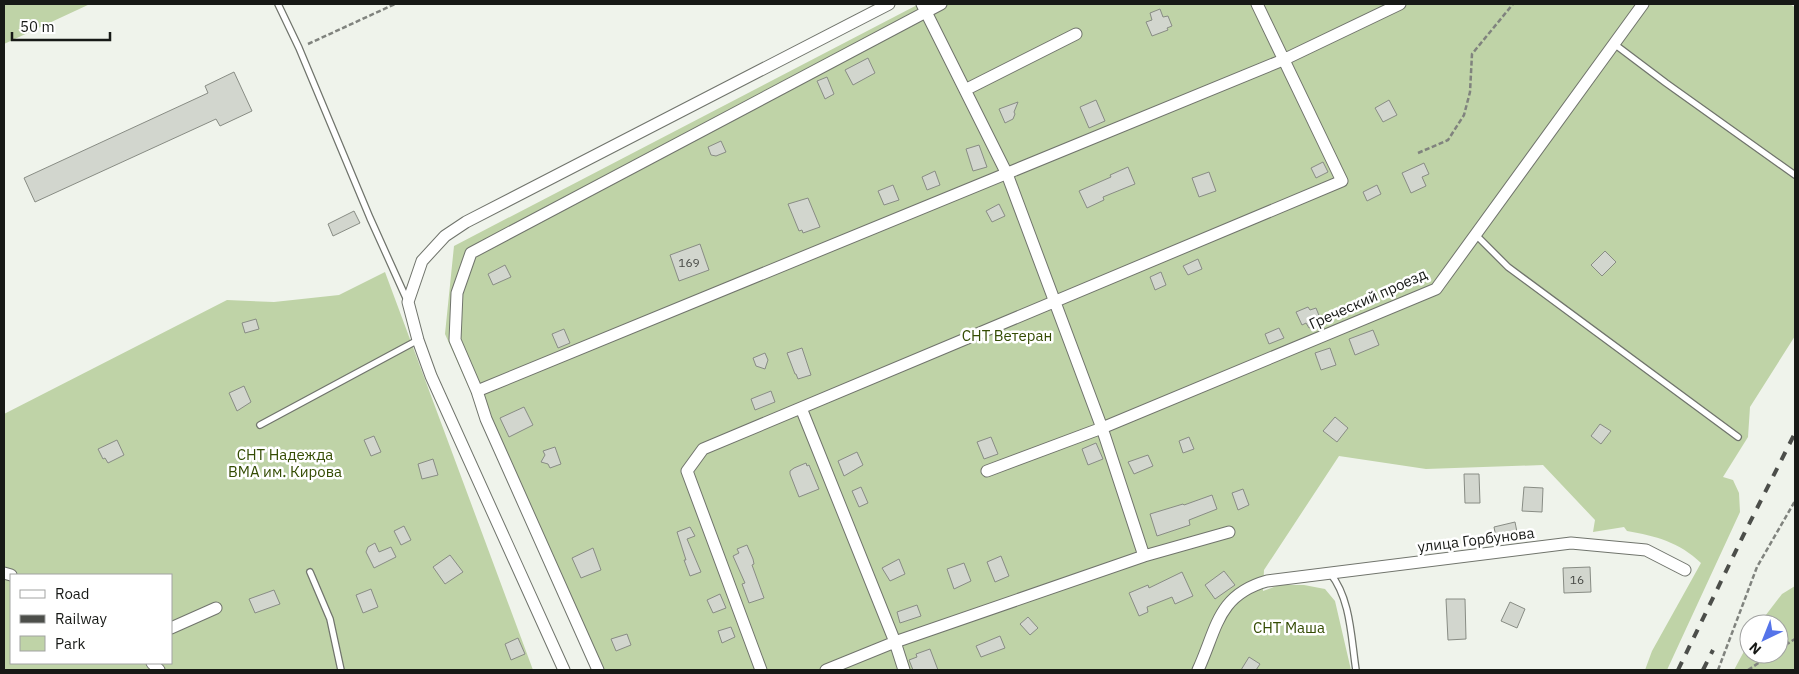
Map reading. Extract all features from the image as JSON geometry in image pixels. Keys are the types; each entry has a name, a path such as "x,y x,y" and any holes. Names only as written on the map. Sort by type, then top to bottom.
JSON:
{"street":[{"path":"564,670 431,376 418,340 408,302 422,261 445,236 466,222 889,4"},
{"path":"598,670 490,428 455,340 457,292 471,253 924,8 941,4"},
{"path":"761,670 687,470 703,449 1342,181 1257,4"},
{"path":"476,391 1284,60 1400,4"},
{"name":"Греческий проезд","path":"987,472 1102,428 1436,289 1643,4"},
{"path":"924,8 1007,174 1102,428 1144,556"},
{"path":"965,90 1076,34"},
{"path":"801,408 895,642 904,670"},
{"path":"826,670 895,642 1144,556 1229,532"},
{"name":"улица Горбунова","path":"1198,670 1222,612 1236,594 1266,581 1571,543 1646,550 1686,570"},
{"path":"172,628 216,608"}],"lane":[{"path":"278,4 299,48 370,218 408,302"},
{"path":"1614,43 1795,175"},
{"path":"1475,234 1508,267 1738,437"},
{"path":"260,425 418,340"},
{"path":"310,572 330,619 341,670"},
{"path":"1330,573 1339,584 1345,598 1356,670"}],"path":[{"path":"299,48 395,4"},
{"path":"1418,153 1448,140 1464,116 1470,92 1472,54 1513,4"},
{"path":"1718,670 1757,567 1795,501"}],"green space":[{"path":"4,4 90,4 4,44"},
{"name":"СНТ Ветеран","path":"919,4 1789,4 1795,7 1795,336 1750,407 1748,437 1723,477 1733,480 1739,493 1740,512 1667,670 1645,670 1652,651 1701,563 1684,550 1667,541 1627,531 1624,527 1593,532 1595,520 1543,465 1426,469 1339,456 1264,570 1263,591 1279,585 1304,585 1325,589 1335,601 1351,670 593,670 445,334 454,246"},
{"name":"СНТ Надежда ВМА им. Кирова","path":"385,272 533,670 4,670 4,414 227,300 274,302 339,295"},
{"path":"1795,586 1795,670 1734,670 1739,661 1739,664 1789,664 1789,614 1767,614 1782,594"}],"building":[{"path":"1160,9 1163,17 1168,16 1172,26 1167,28 1168,30 1152,36 1146,22 1152,20 1150,13"},
{"path":"868,58 875,73 853,85 845,70"},
{"path":"234,72 252,111 220,126 216,119 35,202 24,178 208,93 205,86"},
{"path":"827,77 834,94 825,99 817,81"},
{"path":"1096,100 1105,121 1089,128 1080,107"},
{"path":"1389,100 1397,115 1383,122 1375,108"},
{"path":"1018,102 1013,119 1005,123 999,109"},
{"path":"721,141 726,152 716,156 711,155 708,147"},
{"path":"979,145 987,167 973,171 966,149"},
{"path":"1323,162 1328,172 1316,178 1311,168"},
{"path":"1424,163 1429,174 1422,177 1426,186 1411,193 1402,173"},
{"path":"1128,167 1135,184 1103,197 1104,200 1087,208 1079,191 1111,177 1110,175"},
{"path":"935,171 940,185 927,190 922,177"},
{"path":"1209,172 1216,191 1199,197 1192,178"},
{"path":"893,185 899,200 884,205 878,191"},
{"path":"1377,185 1381,194 1367,201 1363,192"},
{"path":"808,198 820,227 803,233 802,230 799,231 788,204"},
{"path":"999,204 1005,216 992,222 986,211"},
{"path":"354,211 360,223 333,236 328,224"},
{"path":"700,244 709,270 679,281 670,255"},
{"path":"1605,251 1616,262 1602,276 1591,265"},
{"path":"1198,259 1202,269 1188,275 1183,266"},
{"path":"505,265 511,277 493,285 488,274"},
{"path":"1161,272 1166,285 1155,290 1150,277"},
{"path":"1308,307 1310,310 1316,308 1322,323 1309,328 1306,323 1302,325 1296,312"},
{"path":"256,319 259,329 245,333 242,323"},
{"path":"1279,328 1284,338 1269,344 1265,334"},
{"path":"564,329 570,343 558,348 552,334"},
{"path":"1373,330 1379,345 1355,355 1349,339"},
{"path":"802,348 811,375 798,379 787,353"},
{"path":"1330,348 1336,365 1321,370 1315,353"},
{"path":"765,353 768,360 765,369 756,366 753,358"},
{"path":"244,386 251,402 237,411 229,393"},
{"path":"771,391 775,402 755,410 751,399"},
{"path":"524,407 533,425 509,437 500,418"},
{"path":"1335,417 1348,428 1337,442 1323,431"},
{"path":"1600,424 1611,431 1601,444 1591,436"},
{"path":"374,436 381,452 371,456 364,440"},
{"path":"991,437 998,454 984,459 977,442"},
{"path":"1189,437 1194,449 1183,453 1179,441"},
{"path":"117,440 124,455 108,463 105,458 103,459 98,449"},
{"path":"1096,443 1103,459 1088,465 1082,449"},
{"path":"555,447 561,464 550,468 548,464 541,462 545,455 543,451"},
{"path":"857,452 863,465 844,476 838,461"},
{"path":"1148,455 1153,466 1134,474 1128,462"},
{"path":"433,459 438,475 422,479 418,464"},
{"path":"806,463 807,466 809,465 819,489 799,497 790,471"},
{"path":"1464,474 1479,474 1480,503 1465,503"},
{"path":"861,487 868,503 859,507 852,491"},
{"path":"1524,487 1543,488 1542,512 1522,511"},
{"path":"1243,489 1249,505 1238,510 1232,493"},
{"path":"1212,495 1217,509 1189,520 1190,525 1157,536 1150,514"},
{"path":"1515,522 1518,537 1497,542 1494,527"},
{"path":"404,526 411,540 401,545 394,531"},
{"path":"690,527 695,536 687,539 701,572 690,576 677,532"},
{"path":"375,543 379,552 391,547 396,557 374,568 366,552 368,547"},
{"path":"747,545 764,598 749,603 742,584 745,583 733,556 739,553 737,549"},
{"path":"593,548 601,570 581,578 572,558"},
{"path":"450,555 463,572 445,584 433,567"},
{"path":"1001,556 1009,576 995,582 987,562"},
{"path":"899,559 905,574 890,581 882,568"},
{"path":"964,563 971,581 954,589 947,569"},
{"path":"1590,567 1591,592 1564,593 1563,568"},
{"path":"1224,571 1235,585 1215,599 1205,585"},
{"path":"1182,572 1193,596 1175,604 1172,597 1147,607 1148,612 1139,616 1129,593 1148,585 1149,588"},
{"path":"371,589 378,607 363,613 356,595"},
{"path":"274,590 280,604 255,613 249,599"},
{"path":"720,594 726,608 713,613 707,600"},
{"path":"1446,599 1465,599 1466,639 1448,640"},
{"path":"1510,602 1525,609 1517,628 1501,621"},
{"path":"917,605 921,616 900,623 897,612"},
{"path":"1028,617 1038,628 1030,635 1020,624"},
{"path":"731,627 735,637 722,643 718,631"},
{"path":"627,634 631,645 616,651 611,639"},
{"path":"1000,636 1005,648 981,657 976,646"},
{"path":"518,638 525,654 511,660 505,644"},
{"path":"930,649 938,670 913,670 909,660 917,657 916,654"},
{"path":"1249,657 1260,664 1256,670 1241,670"}],"railway":[{"path":"1678,670 1795,433"},
{"path":"1703,670 1713,650"}],"park label":[{"name":"СНТ Маша","path":"1289,628"}]}
